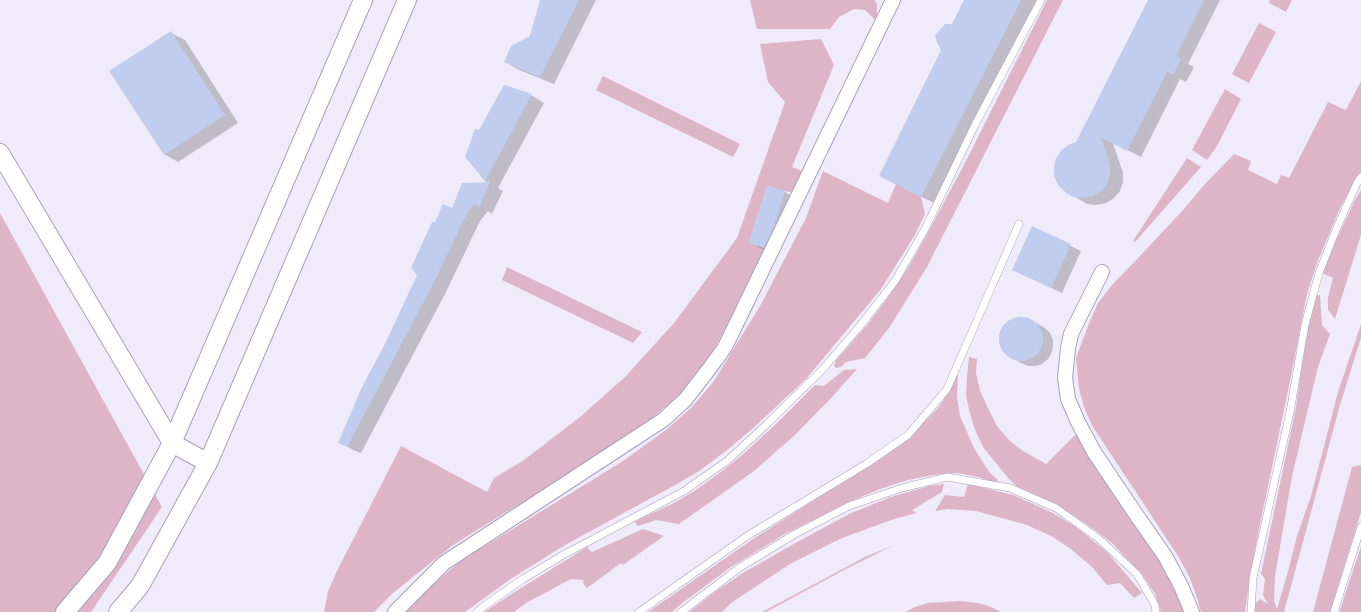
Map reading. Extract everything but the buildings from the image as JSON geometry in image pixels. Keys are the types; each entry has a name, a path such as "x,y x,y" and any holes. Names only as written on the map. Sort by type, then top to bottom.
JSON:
{"street":[{"path":"65,612 107,563 172,443 363,0"},
{"path":"118,612 140,586 208,463 407,0"},
{"path":"395,612 444,563 663,420 685,400 725,347 893,0"},
{"path":"0,153 172,443 208,463"},
{"path":"1102,272 1071,334 1065,378 1068,399 1094,452 1165,556 1181,586 1192,612"}],"lane":[{"path":"477,612 523,579 562,555 684,490 721,465 767,424 822,370 860,326 899,274 925,229 975,125 1041,0"},
{"path":"1251,612 1253,578 1290,412 1305,325 1319,273 1338,224 1361,177"},
{"path":"639,612 748,536 866,464 908,436 947,389 1019,224"},
{"path":"681,612 739,568 795,534 842,509 902,488 947,477 1010,488 1056,508 1098,538 1137,574 1155,605 1156,612"},
{"path":"1334,612 1361,527"}],"shaded area":[{"path":"750,0 875,0 877,5 877,18 874,19 865,10 854,9 839,17 830,29 757,29"},
{"path":"1047,0 1063,0 927,267 889,328 865,358 846,362 841,367 836,368 834,366 836,360 868,324 908,268 966,161"},
{"path":"1270,0 1292,0 1286,12 1269,3"},
{"path":"1259,23 1276,32 1249,83 1232,74"},
{"path":"821,39 834,65 792,167 802,171 796,191 788,192 767,186 749,243 767,249 743,299 708,359 691,383 647,422 545,490 453,545 393,593 374,612 324,612 328,591 337,571 401,446 487,492 494,478 524,460 580,417 625,377 674,323 737,238 785,102 768,82 760,44"},
{"path":"603,76 740,144 733,157 596,90"},
{"path":"1361,81 1361,172 1340,208 1317,263 1307,294 1259,529 1245,612 1201,612 1189,576 1178,556 1093,427 1085,410 1079,389 1076,358 1098,303 1112,285 1234,154 1251,161 1248,170 1277,184 1281,175 1289,178 1328,102 1346,110"},
{"path":"1225,89 1241,99 1217,146 1207,160 1192,150"},
{"path":"1187,158 1201,167 1135,242 1133,241"},
{"path":"823,171 888,203 896,184 921,197 925,214 915,235 881,289 806,379 751,430 699,471 565,545 512,578 465,612 403,612 413,601 462,560 623,461 666,430 691,408 714,381 760,306 806,218"},
{"path":"1361,190 1361,235 1335,319 1328,310 1328,298 1333,278 1324,274 1323,268"},
{"path":"0,213 162,507 91,612 0,612"},
{"path":"507,267 642,332 633,343 502,280"},
{"path":"1320,295 1322,325 1330,334 1318,367 1292,476 1275,576 1274,601 1277,609 1297,536 1311,496 1338,392 1361,324 1361,338 1340,405 1284,612 1255,612 1255,604 1260,599 1268,604 1263,595 1265,579 1261,574 1296,407 1307,331 1315,296"},
{"path":"969,357 977,359 976,373 980,390 997,426 1010,441 1023,451 1046,464 1077,433 1161,560 1181,600 1183,612 1161,612 1155,594 1143,576 1113,544 1073,515 1051,502 1016,486 1008,478 983,447 975,430 966,395"},
{"path":"857,369 795,435 754,471 679,524 656,520 638,526 636,524 635,521 672,504 696,490 722,471 777,423 815,385 824,386 844,370"},
{"path":"958,372 957,396 960,416 974,448 990,473 998,480 996,483 978,477 957,473 933,475 908,480 880,489 847,503 785,534 731,567 672,612 648,612 753,539 902,444 943,401"},
{"path":"1361,465 1361,512 1330,612 1313,612 1352,467"},
{"path":"944,484 942,492 912,510 917,513 894,519 842,538 790,564 731,603 722,612 689,612 716,591 743,573 849,514 891,497 929,486"},
{"path":"968,484 1013,495 1051,512 1076,527 1108,553 1142,593 1134,598 1120,583 1107,585 1093,568 1071,549 1051,536 1027,525 976,511 947,509 935,511 945,495 964,497"},
{"path":"643,529 664,536 623,565 621,563 587,588 584,585 583,580 571,579 526,603 514,612 484,612 587,547 592,552"},
{"path":"894,545 766,612 762,612 865,557"},
{"path":"1361,546 1361,612 1340,612 1340,610"},
{"path":"960,601 978,603 1001,612 905,612 928,603"}]}
